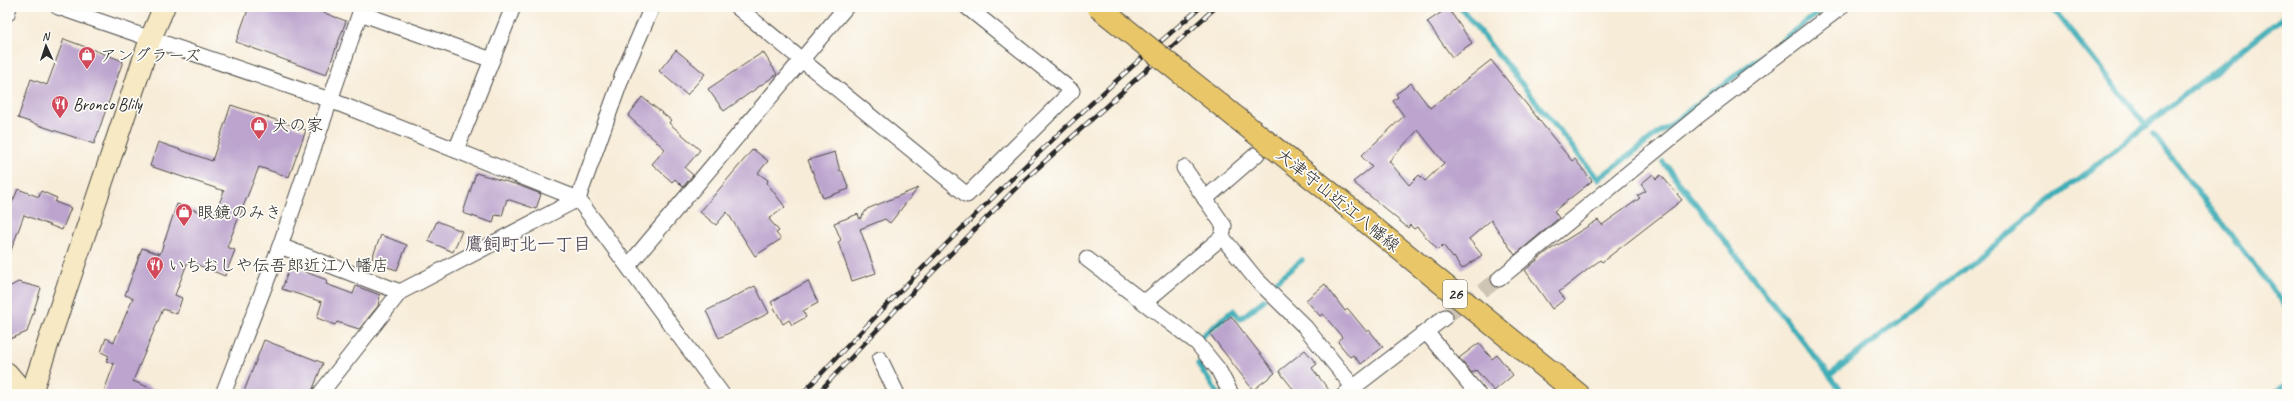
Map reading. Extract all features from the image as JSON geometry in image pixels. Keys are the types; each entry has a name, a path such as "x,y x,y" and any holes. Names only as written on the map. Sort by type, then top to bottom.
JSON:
{"main road":[{"name":"大津守山近江八幡線","path":"1098,7 1332,194 1578,394"}],"street":[{"path":"7,14 9,7"},
{"path":"58,7 150,40 330,100 578,198 629,265 722,394"},
{"path":"31,394 150,40 164,7"},
{"path":"456,150 514,7"},
{"path":"320,394 400,292 578,198 623,74 652,7"},
{"path":"737,7 801,61 967,195 1072,92 966,7"},
{"path":"629,265 846,7"},
{"path":"1499,279 1698,116 1841,7"},
{"path":"224,394 280,246 361,10 492,60"},
{"path":"1205,199 1257,154"},
{"path":"1145,302 1222,237 1224,226 1184,168"},
{"path":"1222,237 1256,279 1305,327 1349,391 1444,317"},
{"path":"280,246 400,292"},
{"path":"1087,259 1197,343 1218,370 1231,394"},
{"path":"1426,332 1478,394"},
{"path":"880,359 897,394"},
{"path":"7,373 25,394"}],"building":[{"path":"249,7 308,7 346,21 326,75 236,42"},
{"path":"1448,8 1472,43 1452,57 1427,22"},
{"path":"64,39 123,61 94,144 18,118 31,79 47,85"},
{"path":"676,50 705,74 687,95 659,71"},
{"path":"763,52 777,74 724,111 708,89"},
{"path":"1491,60 1572,161 1575,159 1592,181 1554,211 1559,218 1515,255 1491,220 1469,239 1482,255 1462,269 1443,245 1438,250 1417,227 1414,229 1410,225 1408,228 1353,182 1372,167 1361,156 1404,116 1393,101 1398,97 1396,94 1411,83 1430,108","holes":["1418,130 1444,163 1425,181 1419,175 1409,185 1389,161"]},
{"path":"642,97 671,120 669,123 700,150 685,168 693,175 683,187 675,179 672,182 652,164 665,149 628,116"},
{"path":"231,105 306,130 289,177 259,167 227,247 235,250 225,276 188,261 175,295 182,298 177,314 163,309 133,381 164,394 103,394 114,364 106,361 109,356 101,352 106,338 114,342 133,298 125,295 142,248 160,254 177,204 214,217 224,191 150,166 158,142 212,161"},
{"path":"753,149 768,161 758,173 768,180 767,183 785,207 769,219 779,231 776,233 781,239 755,256 727,212 716,225 700,212"},
{"path":"835,152 840,171 842,171 849,189 823,198 808,160"},
{"path":"476,173 518,185 541,194 536,209 507,199 502,216 495,215 493,223 463,213"},
{"path":"1653,174 1656,179 1661,175 1682,200 1602,262 1600,260 1559,292 1565,299 1552,309 1525,270 1548,251 1598,220 1602,225 1640,198 1637,196 1646,191 1641,184"},
{"path":"918,188 890,223 885,219 860,229 876,273 852,281 838,242 841,240 834,223 858,214 860,219 867,209"},
{"path":"18,189 39,197 41,191 57,198 55,202 71,208 62,230 24,215 9,256 7,255 7,215"},
{"path":"437,221 462,231 453,252 428,241"},
{"path":"381,235 407,245 397,270 381,265 381,261 372,258"},
{"path":"290,266 327,280 326,284 353,294 356,286 380,295 378,306 359,329 337,322 335,325 317,318 322,302 282,289"},
{"path":"808,281 818,303 803,311 806,317 792,325 789,320 783,324 771,302"},
{"path":"18,282 41,288 27,332 7,340 7,288"},
{"path":"1325,284 1345,311 1348,309 1367,332 1369,330 1383,347 1361,364 1353,355 1350,357 1338,342 1342,337 1323,314 1320,316 1306,300"},
{"path":"755,286 769,313 719,338 706,311"},
{"path":"1231,316 1275,373 1253,390 1210,334"},
{"path":"264,340 323,363 311,394 243,394"},
{"path":"1479,343 1492,359 1497,355 1513,375 1494,391 1476,370 1472,373 1459,358"},
{"path":"1305,350 1317,364 1312,368 1332,394 1297,394 1279,371"}],"waterway":[{"path":"1460,7 1598,179 1826,7"},
{"path":"2052,7 2146,126"},
{"path":"1830,375 2287,14"},
{"path":"2153,134 2287,308"},
{"path":"1663,162 1840,389 1834,394"},
{"path":"1273,284 1302,260"},
{"path":"1201,337 1233,310 1240,319 1264,300"},
{"path":"1198,364 1218,394"},
{"path":"2273,394 2287,384"}],"tunnel":[{"path":"1445,317 1499,279"}],"railway":[{"path":"802,394 898,293 996,194 1148,52 1201,7"},
{"path":"817,394 907,298 1020,184 1216,7"}],"place":[{"name":"アングラーズ","path":"87,70"},
{"name":"Bronco Blily","path":"60,119"},
{"name":"犬の家","path":"259,140"},
{"name":"眼鏡のみき","path":"184,227"},
{"name":"いちおしや伝吾郎近江八幡店","path":"155,280"}],"district":[{"name":"鷹飼町北一丁目","path":"528,244"}]}
